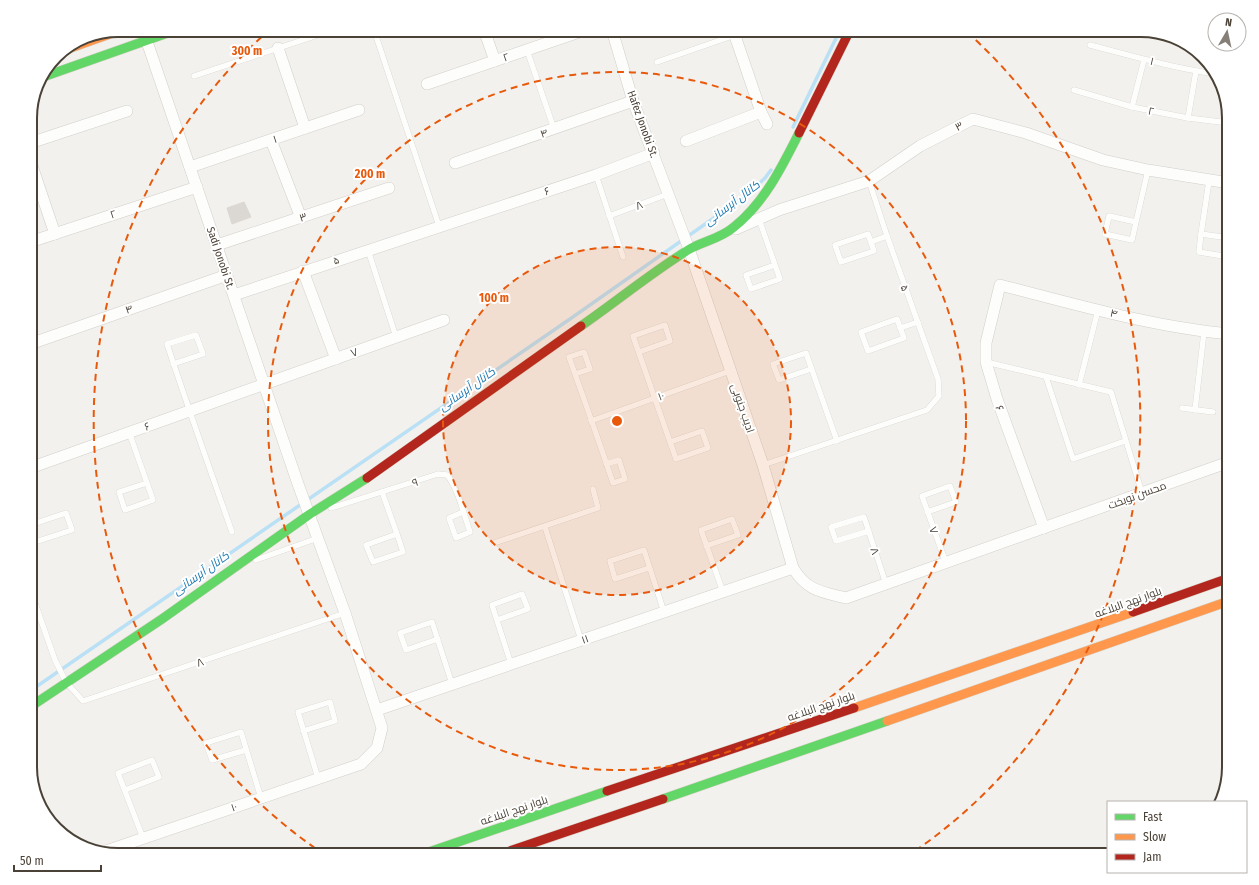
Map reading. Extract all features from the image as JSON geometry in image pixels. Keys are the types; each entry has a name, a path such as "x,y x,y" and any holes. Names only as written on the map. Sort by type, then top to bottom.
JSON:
{"main road":[{"path":"51,73 138,37"},
{"path":"37,702 65,680 236,567 310,514 382,467 689,248 726,233 750,210 771,185 783,165 847,37"},
{"name":"بلوار نهج البلاغه","path":"440,848 611,788 700,760 1110,622 1222,581"},
{"path":"518,848 1222,604"}],"street":[{"name":"Sadi Jonobi St.","path":"146,37 298,484 345,613 377,710 382,728 377,748 361,764"},
{"path":"486,37 495,61"},
{"name":"۲","path":"427,84 565,37"},
{"name":"Hafez Jonobi St.","path":"615,37 633,101 677,218"},
{"path":"735,37 761,112 767,124"},
{"path":"278,48 305,128"},
{"name":"۴","path":"455,164 633,101"},
{"name":"۱","path":"190,167 360,110"},
{"path":"37,141 127,111"},
{"path":"686,141 761,112"},
{"name":"۳","path":"726,233 759,219 869,180 920,146 973,119 1026,133 1103,160 1148,170 1222,182"},
{"path":"271,140 301,218"},
{"name":"۶","path":"439,226 596,175 654,154"},
{"path":"37,182 54,234"},
{"name":"۲","path":"37,240 197,187"},
{"name":"۳","path":"217,245 389,188"},
{"name":"ادیب جنوبی","path":"677,218 689,248 763,465 792,568"},
{"name":"۵","path":"234,295 439,226"},
{"path":"303,271 336,359"},
{"name":"۴","path":"37,342 227,275"},
{"name":"۶","path":"1000,284 986,343 986,362 997,399 1044,528"},
{"name":"۴","path":"1000,284 1098,310 1204,332 1222,333"},
{"name":"۷","path":"264,384 444,320"},
{"name":"۶","path":"37,465 264,384"},
{"name":"محسن نوبخت","path":"792,568 800,580 814,590 846,598 946,564 1222,464"},
{"name":"۱۱","path":"377,710 792,568"},
{"name":"۱۰","path":"115,848 361,764"}],"lane":[{"path":"194,76 312,37"},
{"path":"376,37 439,226"},
{"path":"657,62 723,37"},
{"name":"۱","path":"1090,45 1144,60 1208,73"},
{"path":"527,50 554,130"},
{"path":"1132,108 1144,60"},
{"path":"1188,118 1196,71"},
{"name":"۲","path":"1074,90 1132,108 1222,122"},
{"path":"1136,222 1109,216 1105,234 1132,240 1148,170"},
{"path":"596,175 623,257"},
{"name":"۵","path":"837,441 927,410 939,396 938,379 886,236 869,180"},
{"path":"1209,181 1199,252 1222,256"},
{"name":"۸","path":"609,216 668,194"},
{"path":"759,219 780,279 751,289 746,275 775,265"},
{"path":"868,234 871,242 874,251 841,262 835,245 868,234"},
{"path":"1201,234 1222,237"},
{"path":"871,242 886,236"},
{"path":"367,250 396,337"},
{"path":"1079,384 1098,310"},
{"path":"897,320 900,328 904,338 868,351 861,332 897,320"},
{"path":"900,328 918,322"},
{"path":"638,352 670,341 664,325 633,336 638,352 676,459 708,448 702,431 670,442"},
{"path":"1194,410 1204,332"},
{"path":"173,364 203,354 196,334 167,344 173,364 189,411 232,532"},
{"path":"763,465 837,441 806,353 773,364 779,380 811,369"},
{"path":"986,362 1111,392 1142,493"},
{"name":"۱۰","path":"591,421 730,371"},
{"path":"575,374 606,464"},
{"path":"1046,377 1073,459 1125,441"},
{"path":"1182,408 1214,412"},
{"path":"129,432 147,483 153,500 125,510 119,492 147,483"},
{"name":"۹","path":"310,514 438,474 447,475 451,480 463,512 470,532 456,538 449,518 463,512"},
{"name":"۷","path":"928,512 956,502 950,486 922,496 946,564"},
{"path":"494,543 598,508 593,490"},
{"path":"382,492 397,534 403,552 373,562 366,545 397,534"},
{"path":"37,522 66,512 72,530 37,541"},
{"name":"۸","path":"869,531 836,542 831,527 864,517 869,531 886,584"},
{"path":"706,546 738,535 732,519 701,530 706,546 723,592"},
{"path":"545,527 581,640"},
{"path":"236,567 318,538"},
{"path":"649,568 615,578 610,561 644,550 664,612"},
{"path":"497,620 528,609 522,594 492,605 511,664"},
{"path":"37,609 55,660 65,680"},
{"name":"۸","path":"65,680 83,701 345,613"},
{"path":"438,639 406,650 400,633 432,622 438,639 452,684"},
{"path":"303,730 336,721 330,702 298,712 303,730 318,778"},
{"path":"246,750 212,760 206,742 240,732 246,750 261,798"},
{"path":"125,790 159,777 152,760 118,773 143,838"}],"building":[{"path":"244,202 251,217 232,224 227,208"}],"waterway":[{"name":"کانال آبرسانی","path":"793,127 837,37"},
{"name":"کانال آبرسانی","path":"37,686 570,319 748,194 765,178 771,170"}],"traffic: fast":[{"path":"50,74 156,37"},
{"path":"581,326 674,259 688,250 723,234 734,227 745,217 763,196 786,159 799,133"},
{"path":"37,702 162,619 310,514 367,478"},
{"path":"663,799 887,721"},
{"path":"440,848 607,791"}],"traffic: slow":[{"path":"887,721 1222,603"},
{"path":"854,708 1133,612"}],"traffic: jam":[{"path":"799,133 847,37"},
{"path":"367,478 581,326"},
{"path":"1133,612 1222,580"},
{"path":"607,791 854,708"},
{"path":"519,848 663,799"}]}
